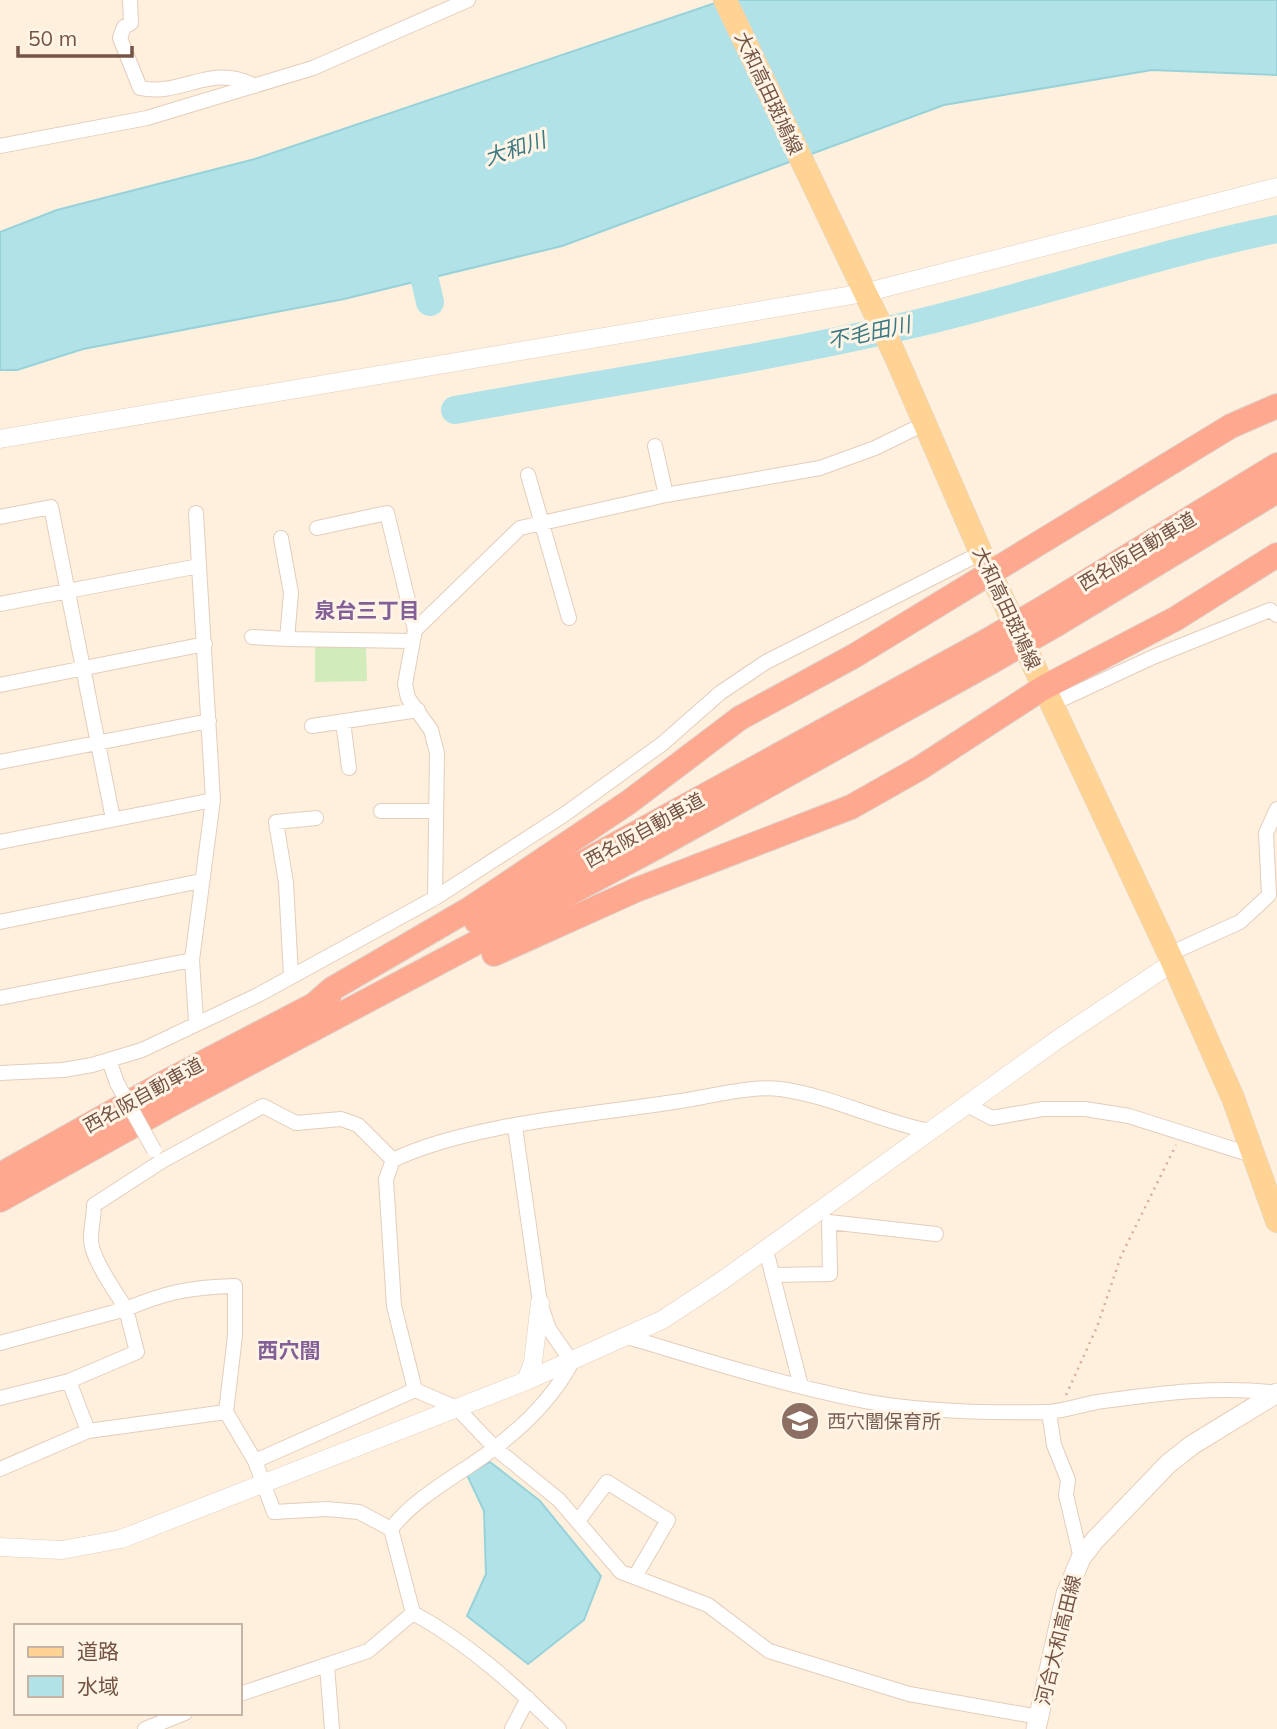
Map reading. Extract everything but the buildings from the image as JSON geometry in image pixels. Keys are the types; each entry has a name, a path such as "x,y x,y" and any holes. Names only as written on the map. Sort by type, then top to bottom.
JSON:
{"highway":[{"path":"1277,406 1231,426 986,563 854,656 740,718 629,803 471,908 332,989 321,1013 386,1010 537,932 636,890 851,807 1048,696 1277,555"},
{"name":"西名阪自動車道","path":"1053,614 1277,465"},
{"name":"西名阪自動車道","path":"0,1200 174,1103 484,918 987,652 1277,491"},
{"name":"西名阪自動車道","path":"0,1175 162,1084 321,1013"}],"main road":[{"name":"大和高田斑鳩線","path":"725,0 895,355 986,563 1234,1098 1277,1220"},
{"name":"河合大和高田線","path":"1037,1723 1066,1594 1081,1559 1095,1540 1168,1464 1192,1445 1277,1393"}],"street":[{"path":"130,0 131,23 124,27 120,38 141,88 155,91 219,76 243,79 255,86"},
{"path":"0,146 147,118 255,86 324,63 468,0"},
{"path":"0,439 864,293 1277,187"},
{"path":"252,637 288,639 413,635 520,528 666,495 820,468 875,448 926,423"},
{"path":"655,446 666,495"},
{"path":"528,475 569,618"},
{"path":"0,517 51,507 113,819"},
{"path":"196,513 214,800 191,960 196,1021"},
{"path":"317,528 387,513 413,635 405,684 408,698 431,730 437,753 435,898"},
{"path":"281,538 291,593 288,639"},
{"path":"0,1073 63,1070 109,1060 142,1049 196,1021 232,1008 435,898 614,779 662,744 719,693 766,662 986,563"},
{"path":"0,604 199,566"},
{"path":"1048,696 1275,609"},
{"path":"0,685 205,644"},
{"path":"312,726 418,710"},
{"path":"0,762 209,720"},
{"path":"343,721 349,768"},
{"path":"0,842 214,800"},
{"path":"0,1547 39,1551 90,1547 154,1528 572,1362 628,1337 688,1304 1171,959 1240,922 1269,895 1266,833 1277,809"},
{"path":"381,811 436,811"},
{"path":"291,976 286,883 276,822 316,818"},
{"path":"0,922 201,881"},
{"path":"0,998 191,960"},
{"path":"109,1060 117,1083 158,1155"},
{"path":"415,1390 394,1306 386,1180 393,1160 422,1146 514,1127 778,1088 856,1107 905,1126 929,1131"},
{"path":"967,1105 992,1118 1043,1109 1085,1109 1129,1116 1181,1135 1255,1156"},
{"path":"0,1398 69,1381 137,1352 126,1309 99,1263 90,1240 95,1225 94,1205 158,1155 263,1106 296,1123 341,1119 358,1125 393,1160"},
{"path":"514,1127 540,1303 549,1329 572,1362"},
{"path":"772,1275 830,1274 829,1222 936,1234"},
{"path":"766,1250 801,1386"},
{"path":"0,1343 126,1309 165,1293 190,1287 235,1286 235,1336 226,1412 255,1461 274,1512 327,1509 359,1513 391,1530 413,1613 436,1625 528,1698 559,1729"},
{"path":"526,1381 533,1362 540,1303"},
{"path":"628,1337 867,1402 1055,1410 1187,1392 1253,1390 1277,1393"},
{"path":"391,1530 406,1509 495,1448 559,1387 572,1362"},
{"path":"69,1381 88,1431"},
{"path":"255,1461 415,1390 457,1408 495,1448 559,1500 621,1572 636,1575 708,1605 769,1651 909,1694 1037,1723"},
{"path":"1055,1410 1054,1446 1068,1480 1066,1495 1081,1559"},
{"path":"0,1469 88,1431 226,1412"},
{"path":"578,1521 607,1482 668,1520 636,1575"},
{"path":"242,1693 368,1651 413,1613"},
{"path":"327,1666 332,1729"},
{"path":"512,1729 528,1698"},
{"path":"145,1729 180,1715"}],"path":[{"path":"1055,1410 1097,1327 1121,1256 1163,1177 1181,1135"}],"green space":[{"path":"315,646 366,648 367,681 315,682"}],"water":[{"name":"大和川","path":"724,0 1277,0 1277,75 1152,70 944,105 562,246 344,299 83,349 17,370 0,370 0,232 57,210 255,159"},
{"path":"490,1462 540,1501 601,1576 584,1620 528,1664 467,1616 486,1574 484,1511 467,1475"}],"waterway":[{"name":"不毛田川","path":"455,410 861,336 963,312 1186,250 1277,229"},
{"name":"不毛田川","path":"416,242 430,302"}],"place":[{"name":"西穴闇保育所","path":"800,1421"}],"district":[{"name":"泉台三丁目","path":"367,611"},
{"name":"西穴闇","path":"289,1351"}]}
